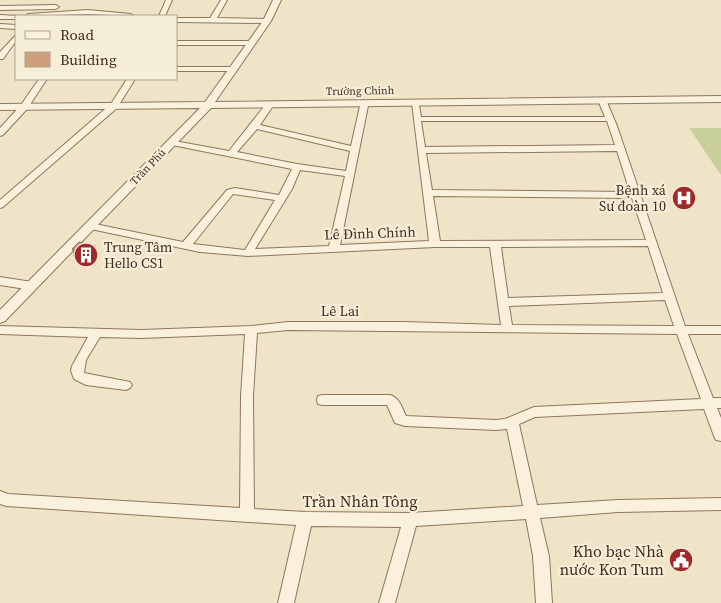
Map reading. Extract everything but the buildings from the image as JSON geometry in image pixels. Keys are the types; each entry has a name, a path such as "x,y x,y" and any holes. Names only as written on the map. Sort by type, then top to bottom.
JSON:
{"street":[{"path":"50,14 62,0"},
{"path":"162,15 169,0"},
{"path":"212,21 224,0"},
{"name":"Trần Phú","path":"0,318 206,106 267,21 277,0"},
{"path":"0,8 56,7"},
{"path":"39,15 88,12 105,15"},
{"path":"0,17 15,17"},
{"path":"178,20 267,21"},
{"path":"0,26 15,27"},
{"path":"178,43 252,43"},
{"path":"1,54 13,44"},
{"path":"178,69 234,69"},
{"path":"0,133 23,108 42,80"},
{"path":"0,204 113,107 129,80"},
{"name":"Trường Chinh","path":"0,108 721,101"},
{"path":"603,102 671,296 681,330 715,403 721,436"},
{"name":"Trường Chinh","path":"206,106 364,106 603,102"},
{"path":"415,105 435,244"},
{"path":"232,153 269,106"},
{"path":"334,248 364,106"},
{"path":"418,119 610,119"},
{"path":"255,126 355,149"},
{"path":"172,142 297,167 350,174"},
{"path":"422,150 620,148"},
{"path":"248,253 291,181 297,167"},
{"path":"186,246 230,192 235,191 280,198"},
{"path":"429,193 636,195"},
{"name":"Lê Đình Chính","path":"90,226 186,246 248,253 435,244 653,244"},
{"path":"495,244 508,329"},
{"path":"0,282 32,286"},
{"path":"503,302 671,296"},
{"name":"Lê Lai","path":"0,330 141,334 251,330 288,326 394,326 508,329 721,330"},
{"path":"246,514 247,396 251,330"},
{"path":"96,333 79,366 78,376 86,380 126,385"},
{"path":"323,400 390,400 395,406 400,419 405,421 496,425 534,412 715,403"},
{"path":"512,421 541,556 544,603"},
{"name":"Trần Nhân Tông","path":"2,500 305,519 410,520 532,511 721,504"},
{"path":"286,603 305,519"},
{"path":"387,603 410,520"}],"green space":[{"path":"689,128 721,128 721,175"}],"place":[{"name":"Bệnh xá Sư đoàn 10","path":"684,198"},
{"name":"Trung Tâm Hello CS1","path":"86,255"},
{"name":"Kho bạc Nhà nước Kon Tum","path":"681,560"}]}
